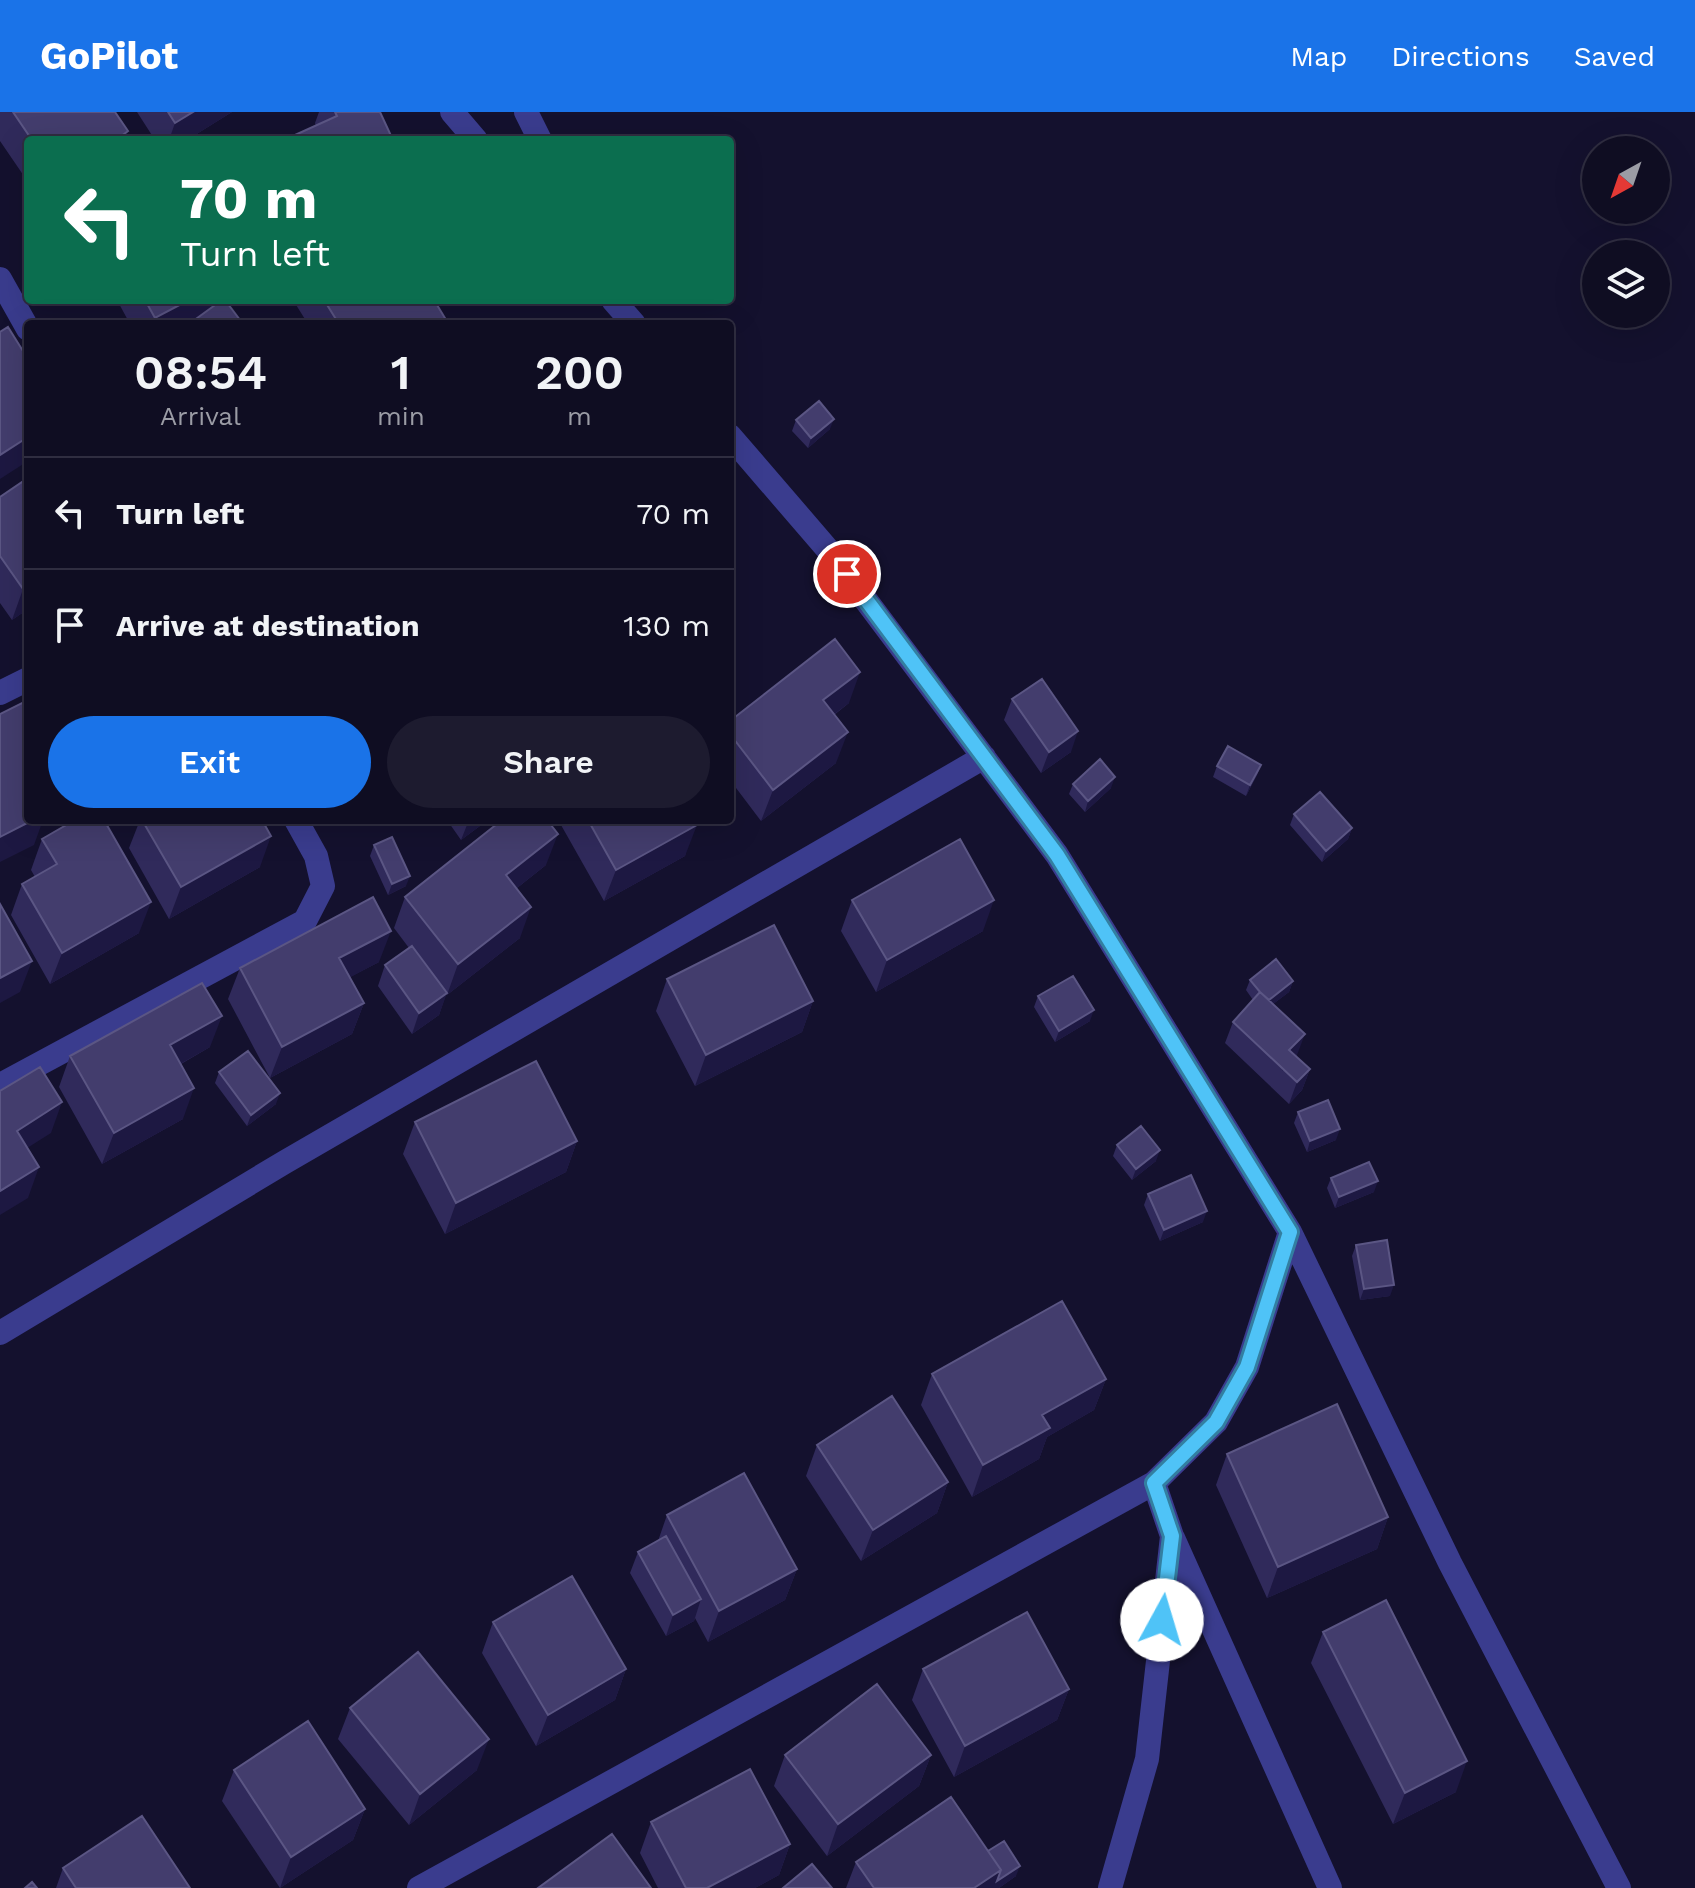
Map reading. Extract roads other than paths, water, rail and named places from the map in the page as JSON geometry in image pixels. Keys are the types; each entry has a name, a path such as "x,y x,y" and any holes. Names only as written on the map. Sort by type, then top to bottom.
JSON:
{"street":[{"path":"452,112 473,136"},
{"path":"526,112 538,136"},
{"path":"0,279 24,322"},
{"path":"734,441 829,551 1057,855 1290,1232 1450,1563 1619,1888"},
{"path":"0,693 24,681"},
{"path":"0,1333 299,1154 984,757"},
{"path":"0,1085 305,921 323,886 316,856 298,824"},
{"path":"419,1888 1154,1483 1216,1422 1247,1367 1290,1232"},
{"path":"1154,1483 1172,1536 1330,1888"},
{"path":"1110,1888 1147,1759 1172,1536"}]}
